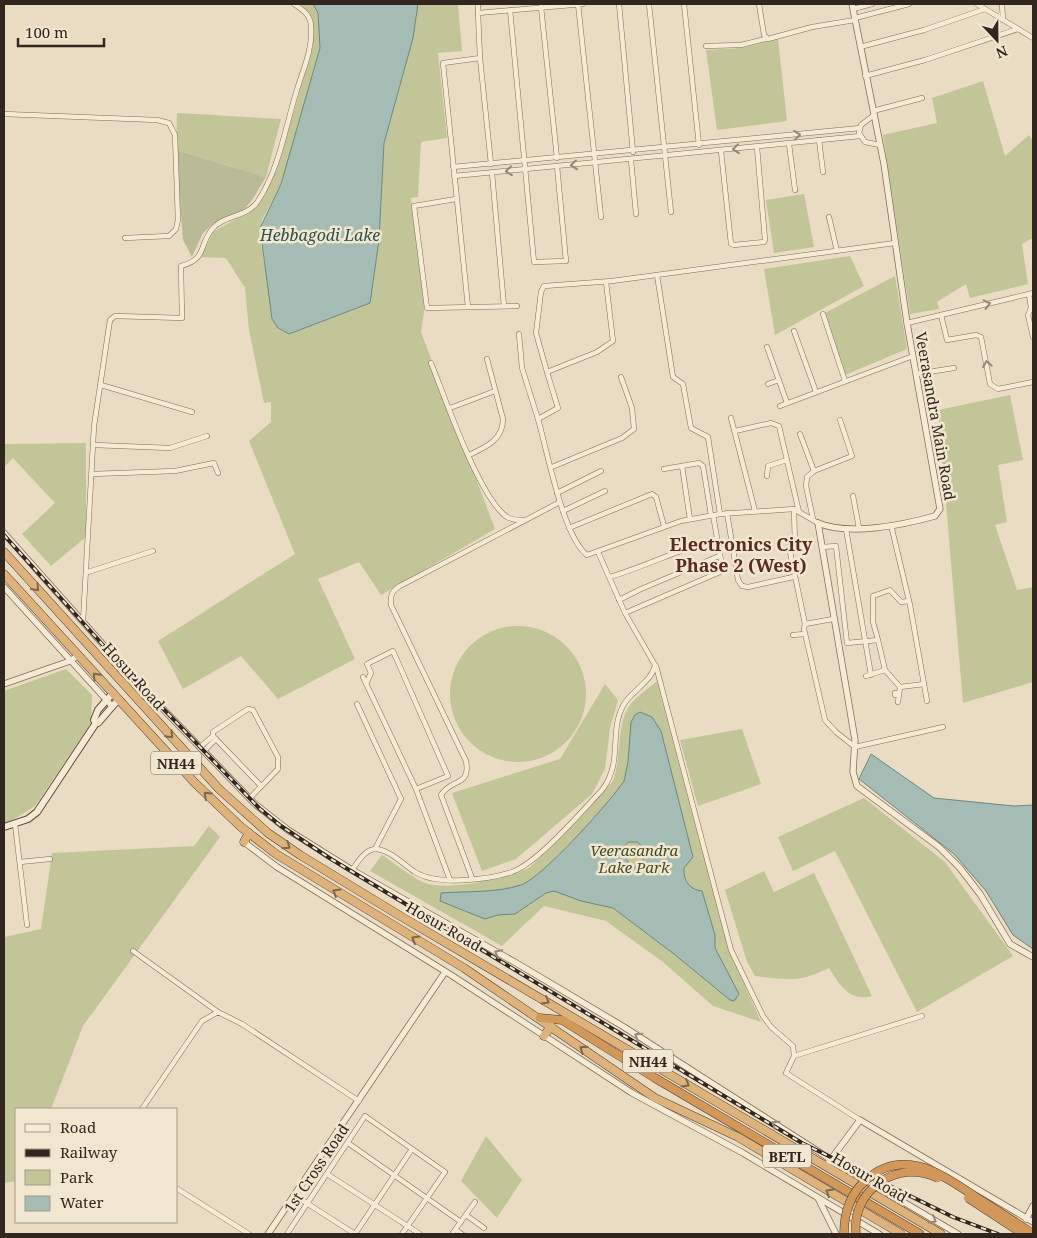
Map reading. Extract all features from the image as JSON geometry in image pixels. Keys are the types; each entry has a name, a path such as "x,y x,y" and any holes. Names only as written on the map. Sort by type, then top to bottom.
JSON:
{"highway":[{"name":"Hosur Road","path":"4,552 212,781 244,812 300,855 459,950 828,1163 941,1234"},
{"name":"Hosur Road","path":"4,574 23,603 77,656 195,783 249,833 276,854 452,961 540,1018 655,1098 738,1137 901,1234"},
{"path":"244,842 249,833"},
{"path":"452,961 459,950"},
{"name":"BETL","path":"540,1018 562,1020 655,1078 920,1234"},
{"path":"544,1036 551,1026"},
{"path":"844,1234 844,1220 850,1201 863,1183 872,1175 905,1164 917,1165 941,1174 1033,1234"},
{"path":"856,1234 858,1211 867,1193 889,1177 908,1171 923,1172 936,1177 1023,1234"}],"main road":[{"path":"96,723 94,720 96,713 106,700 115,697"},
{"path":"4,827 15,824 37,812 96,723 112,706 115,697"}],"street":[{"path":"84,622 94,445 110,320 115,316 182,318 180,266 193,263 199,257 213,228 245,212 257,203 274,172 309,51 312,26 308,15 294,4"},
{"path":"478,4 480,58 491,164"},
{"path":"578,4 600,216"},
{"path":"478,13 583,4"},
{"path":"619,4 633,152"},
{"path":"650,4 671,212"},
{"path":"684,4 699,145"},
{"path":"759,4 765,39"},
{"path":"853,7 872,4"},
{"path":"706,46 741,45 855,19 909,4"},
{"path":"977,4 1033,38"},
{"path":"1002,4 1003,20"},
{"path":"541,7 557,158"},
{"name":"Veerasandra Main Road","path":"796,511 816,521 846,529 890,525 935,516 940,509 907,323 880,146 853,7"},
{"path":"860,47 924,30 985,9"},
{"path":"510,10 534,262 566,261 558,166"},
{"path":"865,76 925,60 1018,29"},
{"path":"468,307 443,63 480,58"},
{"path":"880,146 866,142 860,136 860,128 873,113 922,98"},
{"path":"4,114 157,120 169,123 175,135 178,220 176,229 169,236 125,238"},
{"path":"453,167 633,152 860,128"},
{"path":"823,132 821,140 823,172"},
{"path":"454,176 665,157 860,136"},
{"path":"789,144 795,190"},
{"path":"721,151 731,244 764,242 757,147"},
{"path":"631,160 636,214"},
{"path":"492,173 504,306"},
{"path":"456,199 414,206 427,308 517,306"},
{"path":"828,217 837,251"},
{"path":"538,419 558,408 536,333 540,292 544,286 606,282 895,243"},
{"path":"658,275 673,377 683,384 691,428 708,437 720,514"},
{"path":"547,372 597,352 613,341 606,282"},
{"path":"907,323 1031,293 1031,308 1028,315 1033,334"},
{"path":"823,314 845,381"},
{"path":"941,315 947,340 981,337 990,384 993,387 998,389 1033,382"},
{"path":"794,331 816,392"},
{"path":"519,334 522,368 552,467 560,502 579,549 587,555 664,526 690,519 727,513 796,511"},
{"path":"767,347 787,403"},
{"path":"780,406 913,356"},
{"path":"469,455 488,446 500,434 503,419 487,359"},
{"path":"432,363 480,482 505,516 513,520 523,520"},
{"path":"916,374 954,368"},
{"path":"552,467 622,438 634,429 632,408 621,377"},
{"path":"768,384 779,380"},
{"path":"101,385 192,412"},
{"path":"450,408 495,391"},
{"path":"731,418 755,511"},
{"path":"840,420 852,456 814,471 807,477 806,481 822,547 854,747 853,772 858,786 938,847 960,868 980,894 1010,944 1033,957"},
{"path":"735,431 775,423 782,432 796,511 795,546 789,547 793,577 805,624 804,634 825,720 854,747"},
{"path":"800,434 814,471"},
{"path":"94,445 170,448 208,436"},
{"path":"767,476 768,466 788,460"},
{"path":"92,474 175,470 214,463 218,473"},
{"path":"625,613 716,575 722,569 702,466 698,463 664,469"},
{"path":"682,466 690,519"},
{"path":"558,493 602,471"},
{"path":"563,511 605,491"},
{"path":"569,528 652,494 656,497 664,526"},
{"path":"853,496 859,528"},
{"path":"472,878 441,795 445,789 466,778 468,771 466,761 391,605 390,598 392,593 400,586 560,502"},
{"path":"727,513 738,580 742,586 748,587 793,577"},
{"path":"890,525 909,601 927,701"},
{"path":"846,529 871,674"},
{"path":"4,533 202,749 250,798 288,830 352,870 518,964 624,1028 828,1163 958,1234"},
{"path":"610,577 655,562 686,548 716,539"},
{"path":"822,547 836,546 847,643 878,640"},
{"path":"88,572 154,551"},
{"path":"598,552 625,613 655,665 731,950 762,1016 771,1027 793,1046 794,1056 786,1073 860,1120 1033,1222"},
{"path":"619,600 719,556"},
{"path":"770,567 792,564"},
{"path":"4,587 23,603 70,661 112,706"},
{"path":"898,702 900,687 885,670 874,622 872,596 890,590 902,602 909,601"},
{"path":"805,624 833,618"},
{"path":"793,635 804,634"},
{"path":"366,684 371,672 367,664 393,651 448,776 416,789"},
{"path":"4,684 70,661 77,656"},
{"path":"352,870 366,852 375,849 384,851 418,874 450,880 513,872 523,866 542,851 602,790 610,779 614,768 617,724 624,704 654,673 655,665"},
{"path":"866,676 885,670"},
{"path":"363,677 416,789 450,880"},
{"path":"900,687 924,684"},
{"path":"356,704 401,799 375,849"},
{"path":"250,798 278,770 280,761 253,710 248,709 213,732 215,737 261,786"},
{"path":"854,747 943,727"},
{"path":"202,749 215,737"},
{"path":"15,824 27,925"},
{"path":"244,842 276,867 445,972 644,1101 743,1153 879,1234"},
{"path":"20,862 50,859"},
{"path":"133,951 218,1012 242,1024 359,1101"},
{"path":"268,1234 445,972"},
{"path":"143,1108 202,1021 218,1012"},
{"path":"794,1056 922,1016"},
{"name":"1st Cross Road","path":"287,1234 365,1116 412,1149"},
{"path":"828,1163 860,1120"},
{"path":"348,1143 461,1222"},
{"path":"294,1195 355,1234 412,1149 445,1172 402,1234"},
{"path":"327,1174 420,1234"},
{"path":"178,1189 249,1234"},
{"path":"817,1198 836,1234"},
{"path":"462,1234 454,1232 475,1202"},
{"path":"1026,1219 1033,1206"},
{"path":"466,1215 484,1228"}],"green space":[{"path":"298,4 313,4 318,13 320,48 294,145 281,184 262,220 259,232 274,322 283,332 379,240 384,143 413,38 418,4 458,4 462,51 438,53 447,138 421,142 418,197 411,198 425,306 421,332 495,529 381,595 359,562 318,579 355,659 278,699 241,656 183,689 158,641 295,554 249,441 271,422 271,402 264,403 249,330 245,288 226,258 201,257 213,232 255,208 265,195 277,169 313,46 313,28 310,13"},
{"path":"778,39 787,121 717,130 706,50 741,48"},
{"path":"983,81 1005,156 1029,135 1033,141 1033,238 1022,244 1028,284 970,298 966,284 937,302 939,309 910,314 883,135 937,123 932,98"},
{"path":"177,113 281,119 266,177 176,150"},
{"path":"176,150 266,177 243,211 214,223 203,233 192,257 183,240"},
{"path":"804,194 814,247 774,253 766,200"},
{"path":"850,256 864,286 775,335 764,269"},
{"path":"895,276 907,349 845,375 825,313"},
{"path":"1010,395 1023,460 998,465 1007,522 995,525 1017,590 1033,587 1033,682 963,703 938,410"},
{"path":"86,443 86,537 51,566 22,534 55,503 13,458 4,467 4,444"},
{"path":"518,626 544,631 556,637 566,646 575,656 581,668 586,694 581,720 575,732 566,742 556,751 544,757 518,762 492,757 480,751 470,742 461,732 455,720 450,694 455,668 461,656 470,646 480,637 492,631"},
{"path":"66,669 92,695 91,723 35,806 13,820 4,823 4,691"},
{"name":"Veerasandra Lake Park","path":"657,681 729,950 761,1022 713,1006 663,962 606,921 544,906 502,946 370,871 382,855 423,882 451,886 508,876 530,867 613,781 616,772 621,731 626,713 630,705"},
{"path":"605,684 618,700 610,728 605,769 592,794 516,859 482,871 452,793 560,759"},
{"path":"742,729 761,784 698,806 680,740"},
{"path":"864,798 945,862 1013,956 917,1012 835,851 793,871 778,837"},
{"path":"209,826 220,837 83,1026 51,1108 15,1108 15,1181 4,1183 4,937 41,929 52,853 194,846"},
{"path":"764,871 774,892 814,873 872,996 857,997 846,991 829,968 809,976 793,979 755,976 747,962 725,890"},
{"path":"486,1136 522,1180 497,1218 461,1181"}],"water":[{"name":"Hebbagodi Lake","path":"313,4 418,4 413,38 384,143 379,240 370,303 289,334 278,328 272,319 260,228 281,184 320,48 318,13"},
{"name":"Veerasandra Lake Park","path":"640,712 652,717 661,731 693,857 684,868 686,881 694,889 702,891 715,935 715,948 739,994 734,1001 730,1000 674,954 613,908 581,901 554,891 546,893 515,914 498,915 485,919 440,901 441,893 492,891 521,885 544,869 559,855 591,821 624,781 628,762 631,722 635,715","holes":["628,842 637,842 643,847 643,862 636,868 630,865 627,860 624,847"]},
{"path":"871,754 934,798 1014,806 1033,805 1033,949 1013,935 986,891 954,854 859,779"}],"railway":[{"path":"4,535 121,665 259,808 281,826 331,859 802,1143 953,1217 998,1234"}],"district":[{"name":"Electronics City Phase 2 (West)","path":"741,554"}]}
